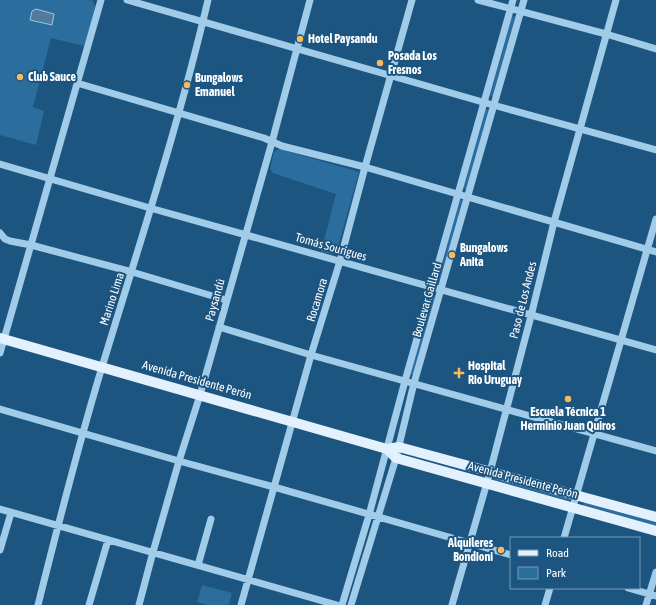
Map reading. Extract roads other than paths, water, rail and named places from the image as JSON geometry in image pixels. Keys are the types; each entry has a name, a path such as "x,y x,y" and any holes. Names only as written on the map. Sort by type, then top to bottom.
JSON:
{"main road":[{"name":"Avenida Presidente Perón","path":"2,338 387,449 399,447 656,517"},
{"name":"Avenida Presidente Perón","path":"387,449 396,458 656,531"}],"street":[{"path":"0,353 2,338 32,245 101,0"},
{"path":"127,0 203,23 298,48 493,105 656,150"},
{"name":"Marino Lima","path":"38,605 102,366 132,272 178,113 208,0"},
{"name":"Paysandú","path":"139,605 179,461 200,395 246,234 310,0"},
{"name":"Rocamora","path":"241,605 311,355 340,261 412,0"},
{"path":"478,0 656,49"},
{"name":"Boulevar Gaillard","path":"342,605 369,515 405,381 459,195 513,0"},
{"name":"Boulevar Gaillard","path":"351,605 396,458 414,383 442,290 493,105 524,0"},
{"name":"Paso de Los Andes","path":"452,605 490,472 554,222 616,0"},
{"path":"77,83 264,138 282,146 365,167 656,252"},
{"name":"Tomás Sourigues","path":"0,164 150,208 656,350"},
{"path":"564,537 656,219"},
{"path":"0,233 5,239 10,241 32,245 132,272 226,300"},
{"path":"219,327 311,355 656,451"},
{"path":"0,409 83,434 510,555"},
{"path":"0,509 337,605"},
{"path":"0,550 11,513"},
{"path":"198,565 210,519"},
{"path":"89,605 108,540"},
{"path":"646,605 653,595 656,572"},
{"path":"545,605 550,589"},
{"path":"632,589 653,595"}],"place":[{"name":"Hotel Paysandu","path":"300,39"},
{"name":"Posada Los Fresnos","path":"380,63"},
{"name":"Club Sauce","path":"20,77"},
{"name":"Bungalows Emanuel","path":"187,85"},
{"name":"Bungalows Anita","path":"452,255"},
{"name":"Hospital Rio Uruguay","path":"459,373"},
{"name":"Escuela Técnica 1 Herminio Juan Quiros","path":"568,399"},
{"name":"Alquileres Bondioni","path":"501,550"}]}
